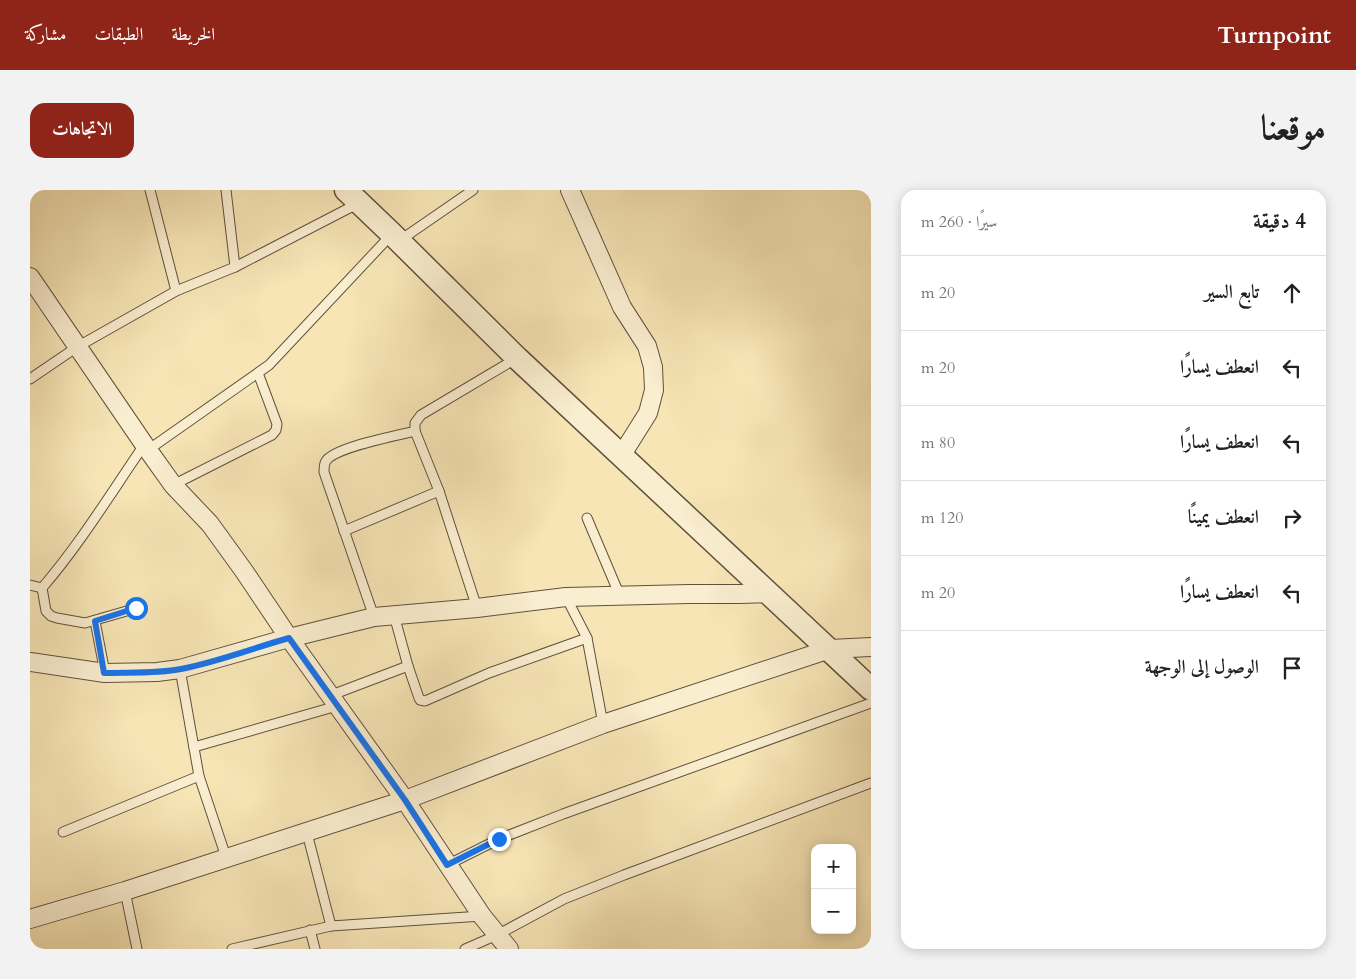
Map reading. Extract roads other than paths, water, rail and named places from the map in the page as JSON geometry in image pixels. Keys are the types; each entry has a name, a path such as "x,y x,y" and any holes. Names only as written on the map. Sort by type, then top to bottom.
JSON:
{"street":[{"path":"570,190 622,307 647,346 653,367 654,390 648,413 621,456"},
{"path":"356,197 517,358 871,689"},
{"path":"30,277 146,448 174,485 210,524 333,701 405,800 482,916 509,949"},
{"path":"30,662 104,673 156,672 205,663 289,638 374,617 477,608 566,597 769,593"},
{"path":"30,919 125,891 405,800 604,724 830,649 871,647"}],"lane":[{"path":"150,190 176,291"},
{"path":"226,190 235,266"},
{"path":"42,588 63,564 146,448 269,366 395,238 473,190"},
{"path":"30,379 77,347 176,291 235,266 356,197"},
{"path":"477,608 439,491 415,432 415,424 421,415 517,358"},
{"path":"174,485 272,435 276,430 277,424 258,373"},
{"path":"374,617 324,472 325,462 327,458 349,448 415,432"},
{"path":"344,531 439,491"},
{"path":"587,518 620,596"},
{"path":"30,585 42,588"},
{"path":"42,588 46,611 51,616 84,623 136,608"},
{"path":"566,597 587,638 604,724"},
{"path":"394,615 419,698 424,701 488,674 587,638"},
{"path":"95,621 104,673"},
{"path":"194,746 333,701 408,666"},
{"path":"180,669 199,776 226,857"},
{"path":"447,865 499,839 563,814 871,703"},
{"path":"63,832 199,776"},
{"path":"465,949 497,935 564,899 624,874 871,783"},
{"path":"306,832 330,926"},
{"path":"125,891 136,949"},
{"path":"232,949 330,926 482,916"},
{"path":"310,930 314,949"}]}
